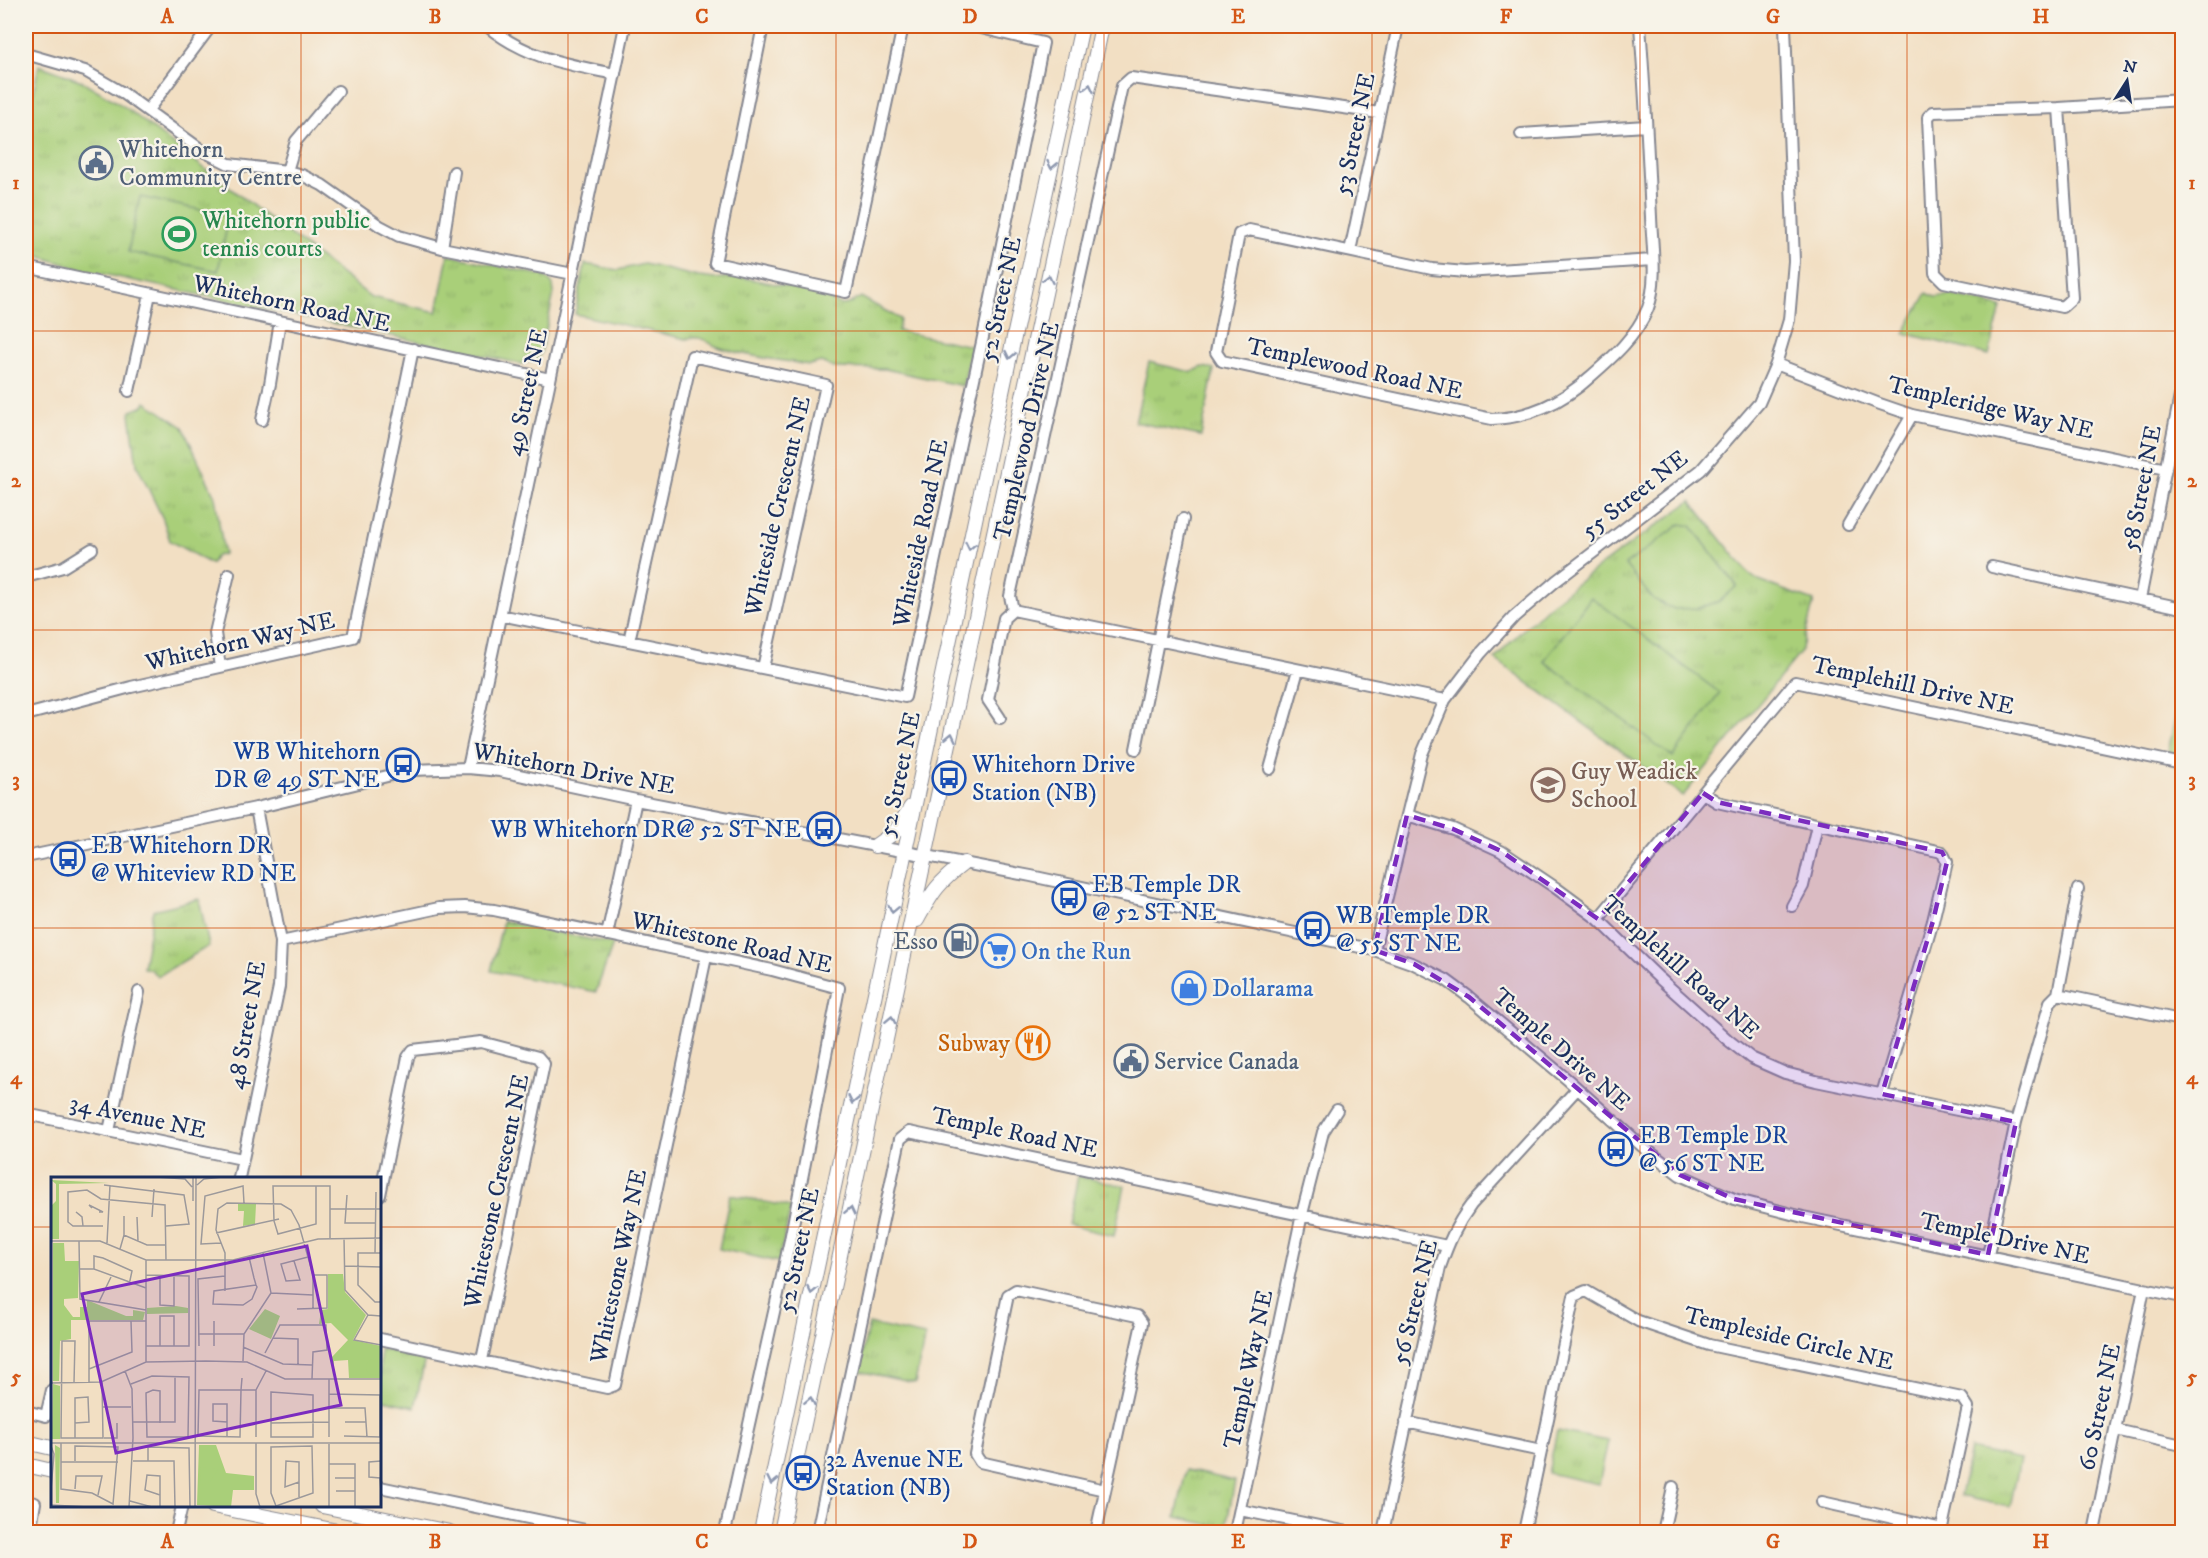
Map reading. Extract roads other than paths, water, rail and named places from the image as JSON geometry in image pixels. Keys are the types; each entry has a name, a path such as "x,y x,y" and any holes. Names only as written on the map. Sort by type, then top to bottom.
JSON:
{"main road":[{"name":"52 Street NE","path":"760,1529 1082,26"},
{"name":"52 Street NE","path":"782,1533 1102,26"},
{"path":"875,846 894,832 916,797"},
{"path":"910,932 941,880 964,863"},
{"path":"26,1442 51,1448"},
{"path":"26,1465 51,1471"},
{"path":"218,1507 342,1533"},
{"path":"327,1507 450,1533"}],"street":[{"path":"147,110 211,26"},
{"path":"487,26 546,60 615,74"},
{"name":"49 Street NE","path":"468,768 625,26"},
{"path":"764,26 716,263 846,292 903,26"},
{"name":"Whiteside Road NE","path":"500,615 905,697 982,342 1043,43 973,26"},
{"name":"53 Street NE","path":"1350,251 1398,26"},
{"name":"Templewood Road NE","path":"1641,26 1653,260 1652,284 1648,306 1633,335 1614,356 1582,384 1550,405 1524,415 1492,419 1222,361 1216,352 1239,234 1249,230 1432,269 1465,272 1653,260"},
{"name":"55 Street NE","path":"1374,950 1422,754 1445,700 1481,653 1514,617 1556,581 1701,470 1759,403 1776,364 1789,320 1794,261 1785,26"},
{"path":"26,54 85,71 123,93 203,151 229,164 287,171 322,185 380,226 399,236 442,248 573,274"},
{"name":"Templewood Drive NE","path":"1013,610 1010,596 1122,86 1131,78 1379,113"},
{"path":"287,171 296,141 338,91"},
{"path":"2059,108 2072,298 2062,307 1944,282 1935,273 1928,117 1933,112 2059,108 2182,100"},
{"path":"1521,134 1646,126"},
{"path":"442,248 454,172"},
{"name":"Whitehorn Road NE","path":"26,267 550,379"},
{"path":"129,390 150,294"},
{"path":"262,420 280,321"},
{"name":"Whitehorn Way NE","path":"26,715 131,687 353,637 412,349"},
{"name":"Whiteside Crescent NE","path":"629,641 692,356 826,385 763,668"},
{"name":"Templeridge Way NE","path":"1776,364 1877,404 1912,415 2166,469"},
{"name":"58 Street NE","path":"2140,599 2182,386"},
{"path":"1848,525 1912,415"},
{"path":"1136,749 1183,519"},
{"path":"26,577 63,567 92,549"},
{"path":"1992,567 2182,608"},
{"path":"220,667 215,633 229,574"},
{"path":"1000,718 988,700 1004,618 1013,610 1445,700"},
{"path":"1270,769 1298,670"},
{"name":"Templehill Drive NE","path":"1598,919 1795,682 2182,764"},
{"name":"Whitehorn Drive NE","path":"26,857 256,808 412,770 468,768 500,771 636,801 905,852"},
{"path":"1703,793 1717,802 1942,852 1947,862 1933,921 1882,1094"},
{"path":"607,935 636,801"},
{"name":"48 Street NE","path":"239,1177 279,987 281,942 256,808"},
{"name":"Templehill Road NE","path":"1407,815 1453,829 1501,852 1556,888 1598,919 1659,978 1751,1058 1785,1073 2016,1122"},
{"path":"1792,906 1803,886 1816,825"},
{"name":"Temple Drive NE","path":"905,852 1374,950 1414,964 1446,980 1469,997 1642,1146 1680,1175 1734,1199 1803,1217 2182,1297"},
{"path":"1988,1256 2016,1122 2050,1002 2058,994 2078,889"},
{"name":"Whitestone Road NE","path":"281,942 439,908 494,909 772,970 839,988 790,1240 725,1533"},
{"name":"Whitestone Way NE","path":"381,1339 607,1388 615,1385 706,957"},
{"path":"110,1131 139,992"},
{"path":"2058,994 2180,1020 2182,1018"},
{"name":"Whitestone Crescent NE","path":"381,1190 408,1057 413,1050 481,1042 538,1057 544,1065 482,1360"},
{"name":"56 Street NE","path":"1383,1533 1440,1267 1447,1246 1457,1224 1471,1205 1577,1089"},
{"name":"Temple Way NE","path":"1235,1533 1302,1214 1323,1132 1337,1110"},
{"name":"34 Avenue NE","path":"26,1114 242,1159"},
{"name":"Temple Road NE","path":"817,1533 900,1139 909,1132 1447,1246"},
{"name":"60 Street NE","path":"2094,1533 2144,1289"},
{"path":"1096,1533 1142,1323 1137,1316 1016,1290 1008,1295 975,1454 980,1462 1105,1490"},
{"name":"Templeside Circle NE","path":"1524,1533 1574,1296 1586,1291 1638,1321 1709,1345 1962,1398 1968,1407 1941,1531"},
{"path":"26,1411 46,1416 51,1394"},
{"path":"1406,1422 1541,1451"},
{"path":"2116,1430 2182,1445"},
{"path":"381,1487 595,1533"},
{"path":"1663,1533 1673,1487"},
{"path":"26,1501 35,1503 30,1533"},
{"path":"1822,1502 1941,1531"},
{"path":"176,1533 182,1507"},
{"path":"1240,1510 1348,1533"}],"place":[{"name":"Whitehorn Community Centre","path":"96,163"},
{"name":"Whitehorn public tennis courts","path":"179,234"},
{"name":"WB Whitehorn DR @ 49 ST NE","path":"403,765"},
{"name":"Whitehorn Drive Station (NB)","path":"949,778"},
{"name":"Guy Weadick School","path":"1548,785"},
{"name":"WB Whitehorn DR@ 52 ST NE","path":"824,829"},
{"name":"EB Whitehorn DR @ Whiteview RD NE","path":"68,859"},
{"name":"EB Temple DR @ 52 ST NE","path":"1069,898"},
{"name":"WB Temple DR @ 55 ST NE","path":"1313,929"},
{"name":"Esso","path":"961,941"},
{"name":"On the Run","path":"998,951"},
{"name":"Dollarama","path":"1189,988"},
{"name":"Subway","path":"1033,1043"},
{"name":"Service Canada","path":"1131,1061"},
{"name":"EB Temple DR @ 56 ST NE","path":"1616,1149"},
{"name":"32 Avenue NE Station (NB)","path":"803,1473"}]}
